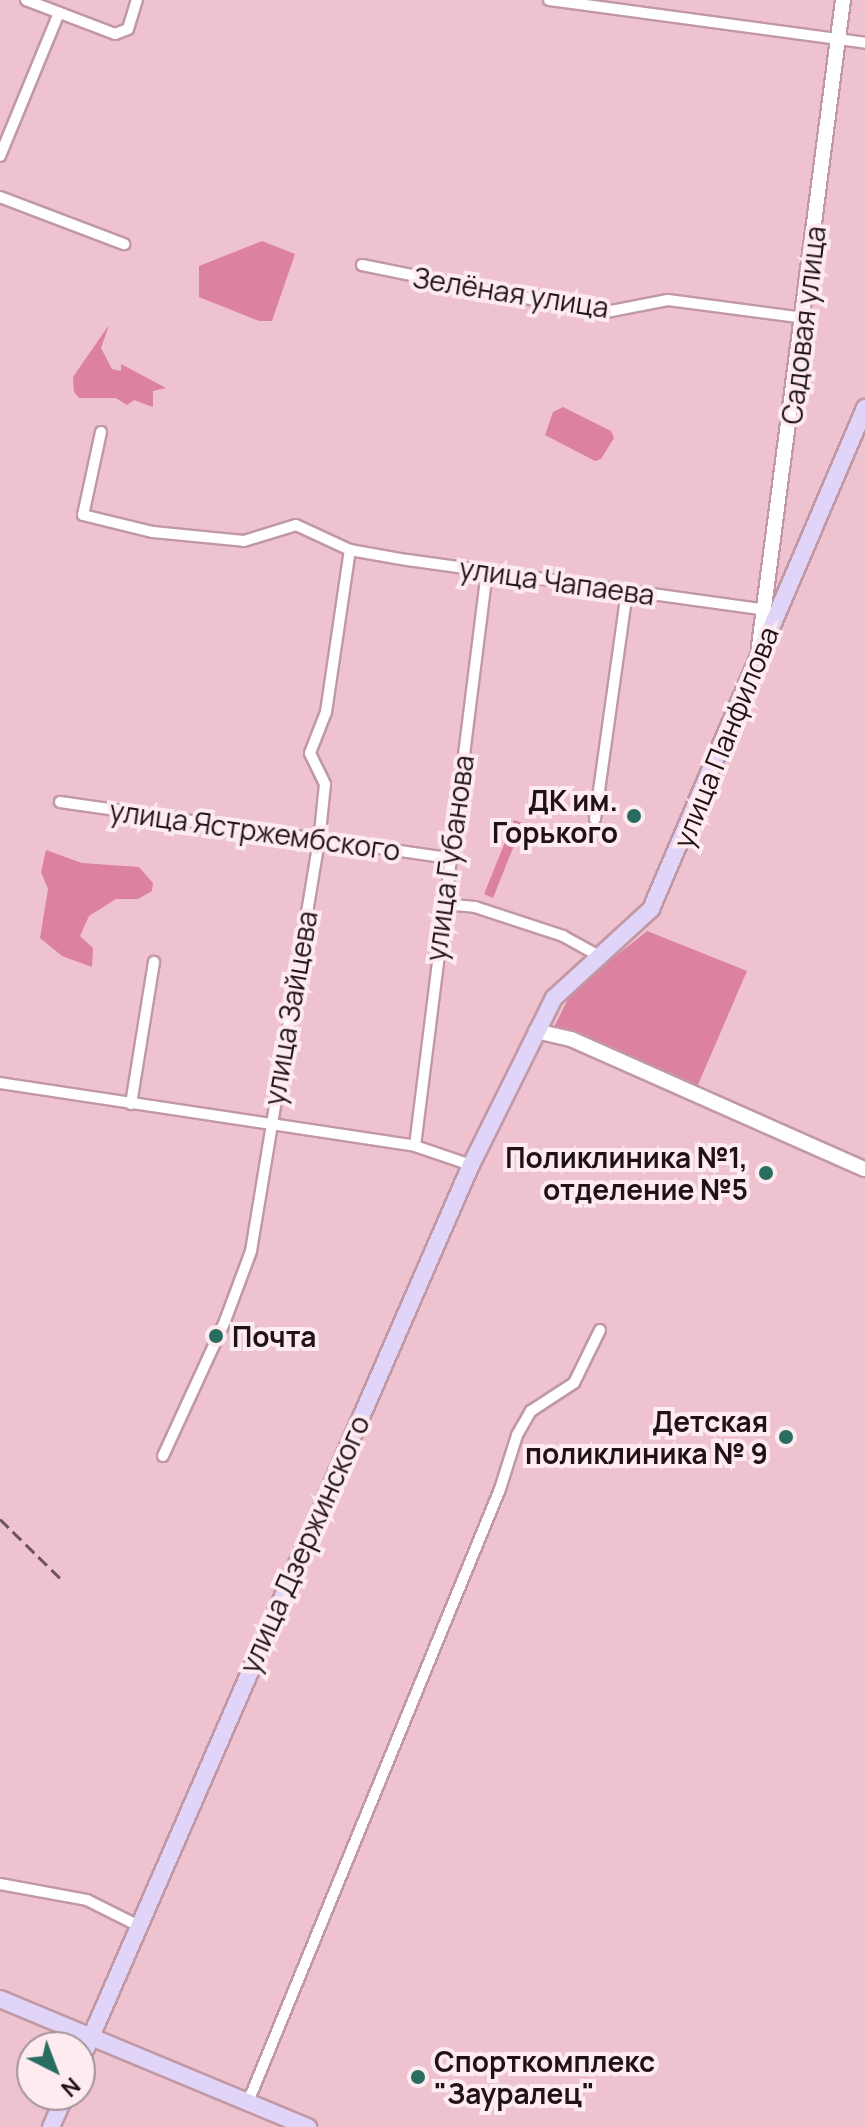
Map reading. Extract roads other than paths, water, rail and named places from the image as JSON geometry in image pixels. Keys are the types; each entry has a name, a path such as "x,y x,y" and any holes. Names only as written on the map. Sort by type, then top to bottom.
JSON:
{"main road":[{"name":"улица Панфилова","path":"536,1031 565,984 651,909 759,650 770,610 865,408"},
{"name":"улица Дзержинского","path":"93,2031 471,1165 536,1031"},
{"path":"0,1999 76,2031"},
{"path":"96,2039 308,2127"}],"street":[{"path":"26,0 115,34 128,29 137,0"},
{"path":"0,156 68,0"},
{"path":"549,0 865,43"},
{"name":"Садовая улица","path":"770,610 843,0"},
{"path":"0,197 124,244"},
{"name":"Зелёная улица","path":"362,265 601,313 668,300 804,318"},
{"name":"улица Чапаева","path":"101,432 83,515 153,532 244,541 296,525 350,550 770,610"},
{"name":"улица Зайцева","path":"163,1456 246,1271 319,842 325,784 310,753 326,712 350,550"},
{"name":"улица Губанова","path":"415,1146 442,904 487,571"},
{"path":"595,819 627,591"},
{"name":"улица Ястржембского","path":"60,802 319,842 450,858"},
{"path":"442,904 488,911 563,936 599,956"},
{"path":"131,1104 154,962"},
{"path":"536,1031 571,1039 865,1169"},
{"path":"0,1083 269,1127 415,1146 471,1165"},
{"path":"248,2102 500,1489 517,1435 531,1411 574,1383 600,1330"},
{"path":"0,1884 87,1900 139,1926"}],"railway":[{"path":"0,1519 60,1578"}],"place":[{"name":"ДК им. Горького","path":"634,816"},
{"name":"Поликлиника №1, отделение №5","path":"766,1173"},
{"name":"Почта","path":"216,1336"},
{"name":"Детская поликлиника № 9","path":"786,1437"},
{"name":"Спорткомплекс \"Зауралец\"","path":"418,2077"}]}
